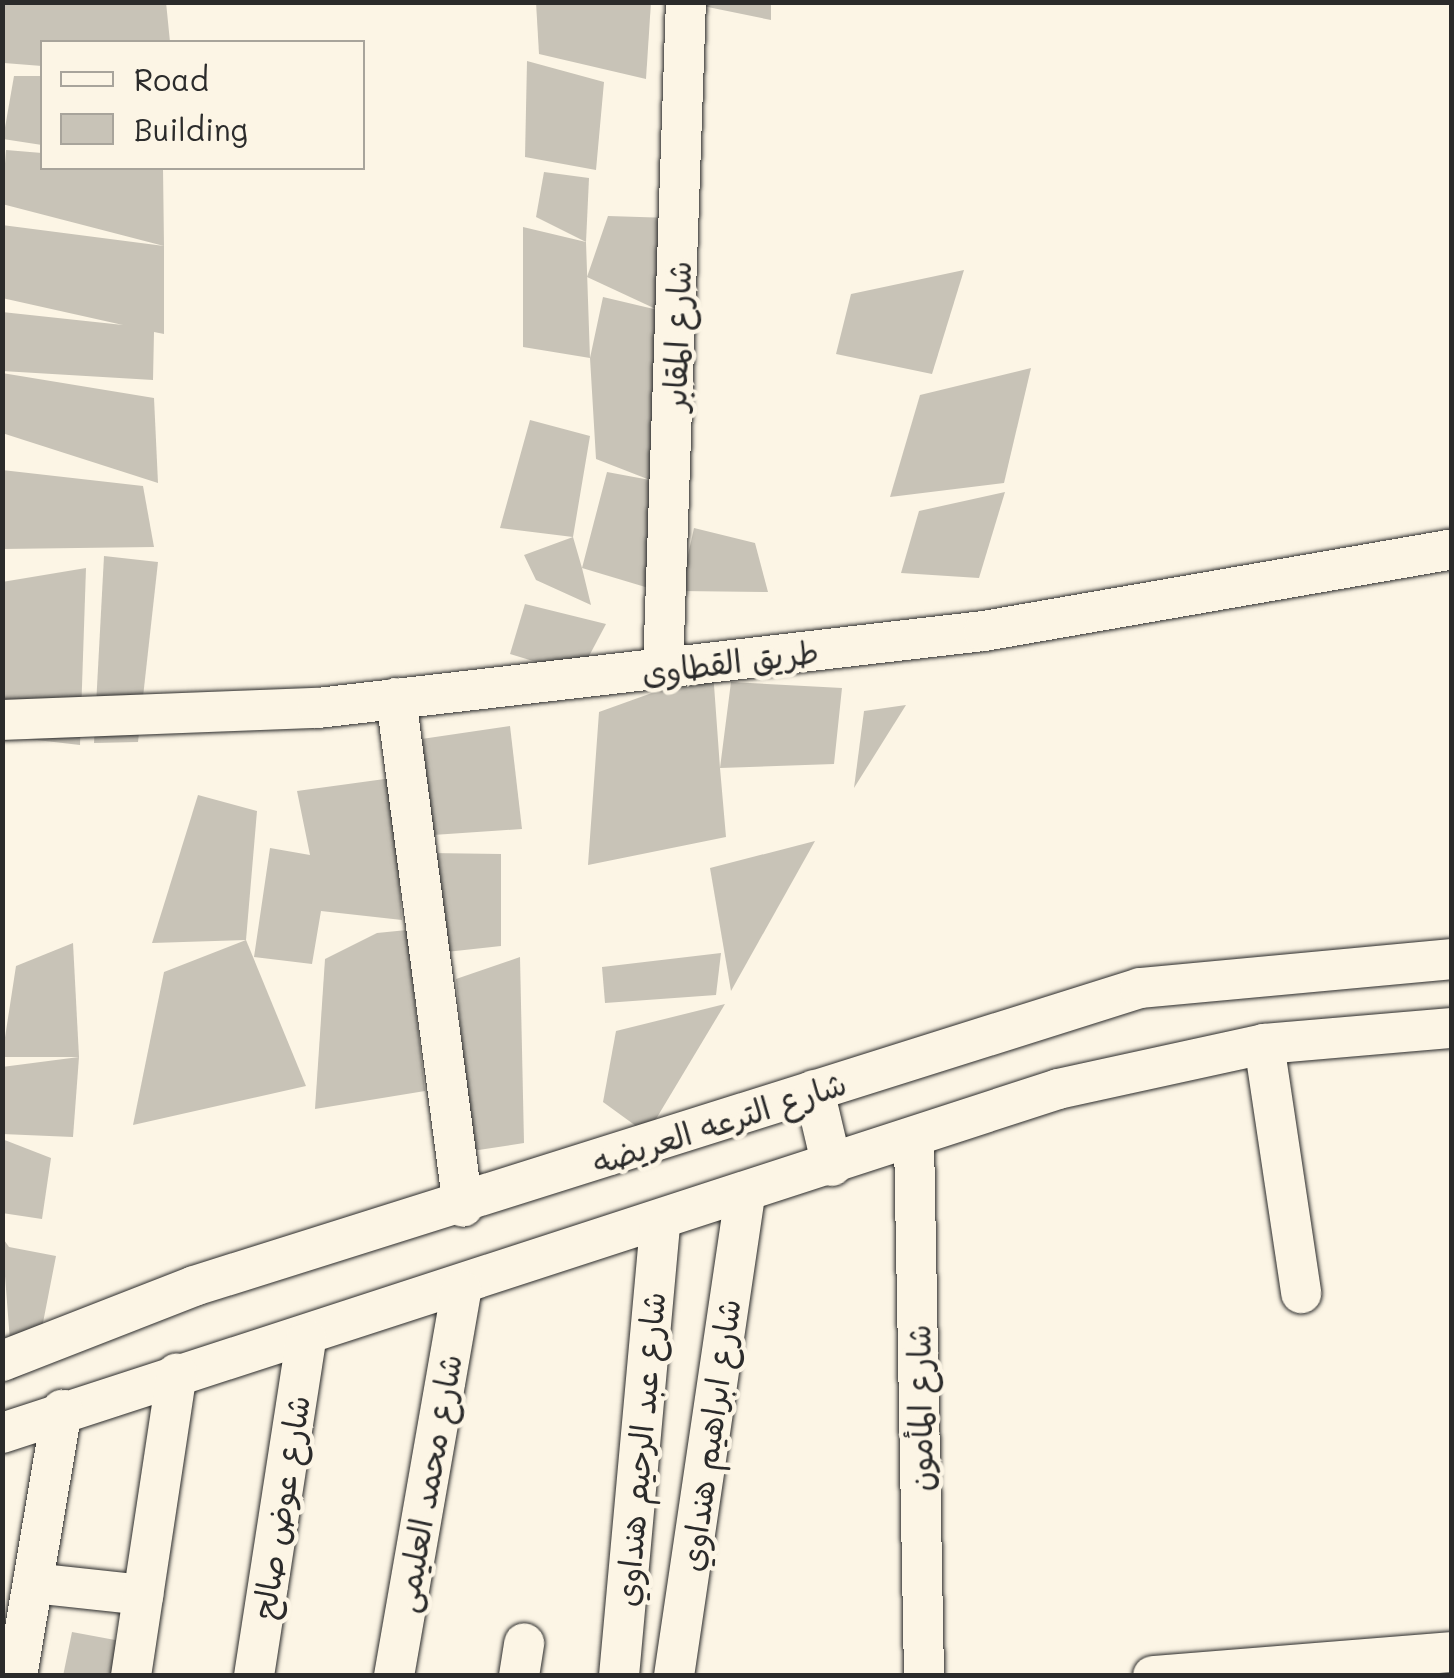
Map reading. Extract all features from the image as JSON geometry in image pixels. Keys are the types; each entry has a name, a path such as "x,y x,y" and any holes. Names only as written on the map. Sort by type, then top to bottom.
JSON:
{"street":[{"name":"شارع المقابر","path":"664,668 686,2"},
{"name":"طريق القطاوى","path":"2,720 268,712 984,632 1452,549"},
{"path":"396,698 463,1207"},
{"name":"شارع الترعه العريضه","path":"2,1361 176,1292 463,1207 814,1090 1140,988 1452,959"},
{"path":"2,1433 177,1373 460,1291 1058,1089 1264,1044 1452,1028"},
{"path":"1264,1044 1301,1293"},
{"path":"814,1090 832,1166"},
{"name":"شارع المأمون","path":"914,1140 924,1676"},
{"name":"شارع ابراهيم هنداوي","path":"674,1676 744,1195"},
{"name":"شارع عبد الرحيم هنداوي","path":"619,1676 660,1222"},
{"name":"شارع محمد العليمى","path":"394,1676 460,1291"},
{"name":"شارع عوض صالح","path":"254,1676 306,1338"},
{"path":"131,1676 177,1373"},
{"path":"17,1676 62,1410"},
{"path":"33,1583 143,1596"},
{"path":"1153,1676 1452,1652"}],"building":[{"path":"2,2 166,2 170,40 40,40 40,66 4,63"},
{"path":"536,2 651,2 646,79 539,54"},
{"path":"771,2 771,20 693,4"},
{"path":"527,61 604,82 596,170 525,157"},
{"path":"14,76 40,76 40,145 3,139"},
{"path":"6,150 40,153 40,170 163,170 164,246 2,204"},
{"path":"544,172 589,178 586,242 536,217"},
{"path":"608,216 671,218 658,310 587,277"},
{"path":"2,225 164,246 164,334 154,332 153,380 2,371 2,312 123,325 2,298"},
{"path":"523,227 586,242 590,358 523,347"},
{"path":"964,270 932,374 836,354 851,294"},
{"path":"603,297 658,310 652,589 582,568 607,472 650,480 596,459 590,358"},
{"path":"1031,368 1004,483 890,497 920,395"},
{"path":"2,373 154,398 158,483 2,433"},
{"path":"530,420 590,436 573,537 500,528"},
{"path":"2,470 143,486 154,547 2,549"},
{"path":"1005,492 979,578 901,573 919,511"},
{"path":"694,528 755,543 768,592 680,591"},
{"path":"573,537 591,605 536,580 524,555"},
{"path":"104,556 158,562 138,742 94,743"},
{"path":"86,568 80,745 2,736 2,582"},
{"path":"525,604 606,624 579,675 510,654"},
{"path":"713,671 726,837 588,865 599,712"},
{"path":"731,682 842,688 834,764 720,768"},
{"path":"906,705 854,788 864,711"},
{"path":"510,726 522,829 433,835 408,741"},
{"path":"392,778 402,920 321,911 312,964 254,957 270,848 310,855 297,791"},
{"path":"198,795 257,811 246,940 152,943"},
{"path":"815,841 731,991 710,868"},
{"path":"430,853 501,854 501,946 437,953"},
{"path":"407,930 425,1091 315,1109 325,959 377,933"},
{"path":"246,940 306,1086 133,1125 164,972"},
{"path":"73,943 79,1057 2,1057 16,966"},
{"path":"721,953 716,995 605,1003 602,967"},
{"path":"520,957 524,1143 472,1151 456,979"},
{"path":"725,1004 647,1134 603,1102 616,1031"},
{"path":"79,1057 73,1137 2,1134 2,1067"},
{"path":"2,1139 51,1158 42,1219 2,1213"},
{"path":"2,1237 9,1247 56,1256 34,1369 13,1380"},
{"path":"72,1632 126,1642 119,1676 63,1676"}]}
